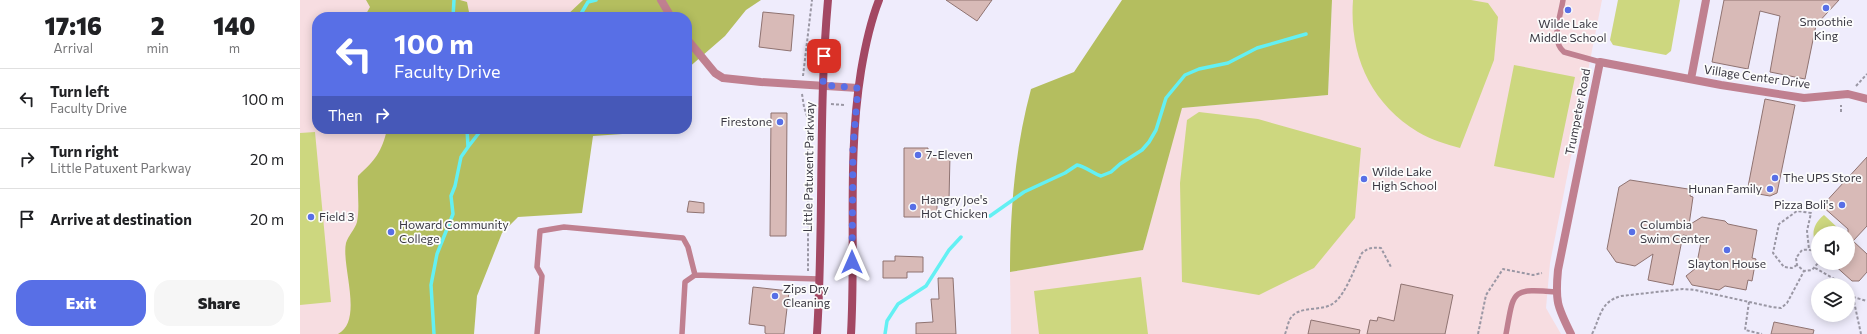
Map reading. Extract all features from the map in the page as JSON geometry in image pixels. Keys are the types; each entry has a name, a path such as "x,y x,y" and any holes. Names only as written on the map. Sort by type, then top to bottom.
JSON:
{"main road":[{"name":"Little Patuxent Parkway","path":"818,334 823,85 828,0"},
{"path":"850,334 853,147 858,88 866,44 879,0"}],"street":[{"path":"661,0 668,12"},
{"path":"1691,79 1706,0"},
{"path":"692,45 715,73 723,78 858,88"},
{"name":"Trumpeter Road","path":"1571,334 1558,308 1556,292 1558,270 1600,62 1691,79"},
{"name":"Village Center Drive","path":"1691,79 1804,98 1848,94 1867,99"}],"lane":[{"path":"1563,0 1557,38 1559,48 1564,52 1600,62"},
{"path":"537,334 542,276 537,267 540,231 564,227 683,238 688,247 695,275"},
{"path":"682,334 685,282 695,275 819,279"},
{"path":"1506,334 1512,301 1516,296 1522,291 1529,290 1556,292"}],"path":[{"path":"803,72 812,0"},
{"path":"802,93 808,119 808,270"},
{"path":"830,104 844,105"},
{"path":"1797,265 1792,268 1784,267 1773,253 1779,224 1797,211 1811,213 1807,231 1808,249"},
{"path":"1285,334 1290,318 1299,312 1329,306 1336,302 1362,254 1367,249 1372,247 1381,248 1391,267"},
{"path":"1804,271 1797,265 1796,258 1799,253 1808,249"},
{"path":"1478,334 1486,295 1503,269 1533,275 1542,273"},
{"path":"1592,334 1605,303 1613,298 1621,296 1683,289 1781,308 1787,303 1804,271 1811,269"},
{"path":"1819,270 1834,278"},
{"path":"1855,298 1867,302"},
{"path":"1749,302 1745,330 1762,334"},
{"path":"1855,306 1861,334"}],"shaded area":[{"name":"Howard Community College","path":"300,0 716,0 692,14 692,12 312,12 312,134 580,134 378,334 300,334"},
{"name":"Wilde Lake High School","path":"1332,0 1602,0 1550,263 1546,308 1561,334 1011,334 1010,272 1143,250 1181,108 1328,95"}],"green space":[{"path":"366,0 460,0 467,2 469,12 367,12 370,7"},
{"path":"583,0 761,0 746,10 725,36 692,65 692,12 570,12"},
{"path":"1122,0 1332,0 1328,95 1182,108 1143,250 1010,272 1014,180 1021,134 1031,89 1074,72"},
{"path":"1353,0 1471,0 1488,3 1498,17 1494,60 1460,148 1433,140 1418,132 1401,120 1387,107 1375,92 1359,58 1353,20"},
{"path":"1618,0 1680,0 1671,51 1666,55 1613,45 1610,40"},
{"path":"1514,65 1575,77 1554,178 1494,166"},
{"path":"1199,112 1258,119 1361,148 1355,218 1314,268 1259,295 1182,282 1180,183 1187,120"},
{"name":"Field 3","path":"312,132 312,134 315,134 331,302 300,305 300,133"},
{"path":"386,134 622,134 593,136 582,213 518,217 502,233 477,296 474,334 338,334 346,327 350,317 350,292 345,253 347,240 357,222 358,176 377,155 383,144"},
{"path":"1824,215 1836,226 1815,226"},
{"path":"1141,277 1148,334 1039,334 1034,291"}],"building":[{"path":"946,0 992,0 977,21"},
{"path":"1724,0 1839,0 1816,25 1805,79 1770,72 1780,16 1760,11 1748,69 1712,62"},
{"path":"763,12 794,15 791,51 759,47"},
{"path":"1765,99 1795,105 1777,193 1770,196 1747,192"},
{"path":"771,113 787,113 786,236 770,236"},
{"path":"904,148 928,148 928,155 950,155 949,200 937,200 937,217 904,217"},
{"path":"1867,157 1867,226 1855,239 1855,226 1845,226 1822,206"},
{"name":"Columbia Swim Center","path":"1630,180 1688,189 1691,192 1690,196 1693,197 1689,225 1702,217 1725,221 1728,224 1757,230 1752,258 1756,259 1752,281 1748,280 1746,290 1725,286 1719,290 1692,285 1686,276 1696,268 1701,242 1699,241 1699,238 1683,235 1673,285 1648,280 1653,254 1635,266 1616,262 1607,249 1619,187"},
{"path":"689,201 704,203 704,213 687,212"},
{"path":"1855,243 1867,254 1867,272 1859,281 1855,281 1855,278 1849,278 1840,270 1855,270"},
{"path":"895,256 923,257 923,272 907,272 907,278 883,278 883,261 895,261"},
{"path":"938,278 953,278 956,334 916,334 916,323 933,322 931,299 939,299"},
{"path":"1401,284 1453,295 1445,334 1367,334 1370,320 1377,321 1378,317 1394,321"},
{"path":"753,287 789,291 784,334 767,334 765,333 765,326 749,324"},
{"path":"1311,320 1360,330 1359,334 1308,334"},
{"path":"1774,322 1814,330 1813,334 1771,334"}],"waterway":[{"path":"453,12 454,0"},
{"path":"582,12 588,2 596,0"},
{"path":"990,216 1024,192 1065,173 1077,165 1101,176 1111,172 1120,164 1142,150 1156,130 1166,98 1185,75 1199,69 1228,63 1257,48 1306,34"},
{"path":"434,334 431,285 437,254 453,214 451,196 455,186 461,157 468,147 467,134"},
{"path":"468,147 478,134"},
{"path":"885,334 887,321 898,304 926,286 949,250 961,237"}],"place":[{"name":"Smoothie King","path":"1826,8"},
{"name":"Wilde Lake Middle School","path":"1568,10"},
{"name":"Firestone","path":"780,122"},
{"name":"7-Eleven","path":"918,155"},
{"name":"The UPS Store","path":"1775,178"},
{"name":"Wilde Lake High School","path":"1364,179"},
{"name":"Hunan Family","path":"1770,189"},
{"name":"Pizza Boli's","path":"1842,205"},
{"name":"Hangry Joe's Hot Chicken","path":"913,207"},
{"name":"Field 3","path":"311,217"},
{"name":"Howard Community College","path":"391,232"},
{"name":"Columbia Swim Center","path":"1632,232"},
{"name":"Slayton House","path":"1727,250"},
{"name":"Zips Dry Cleaning","path":"775,296"}],"route":[{"path":"824,56 823,85 858,88 853,147 852,262"}]}
